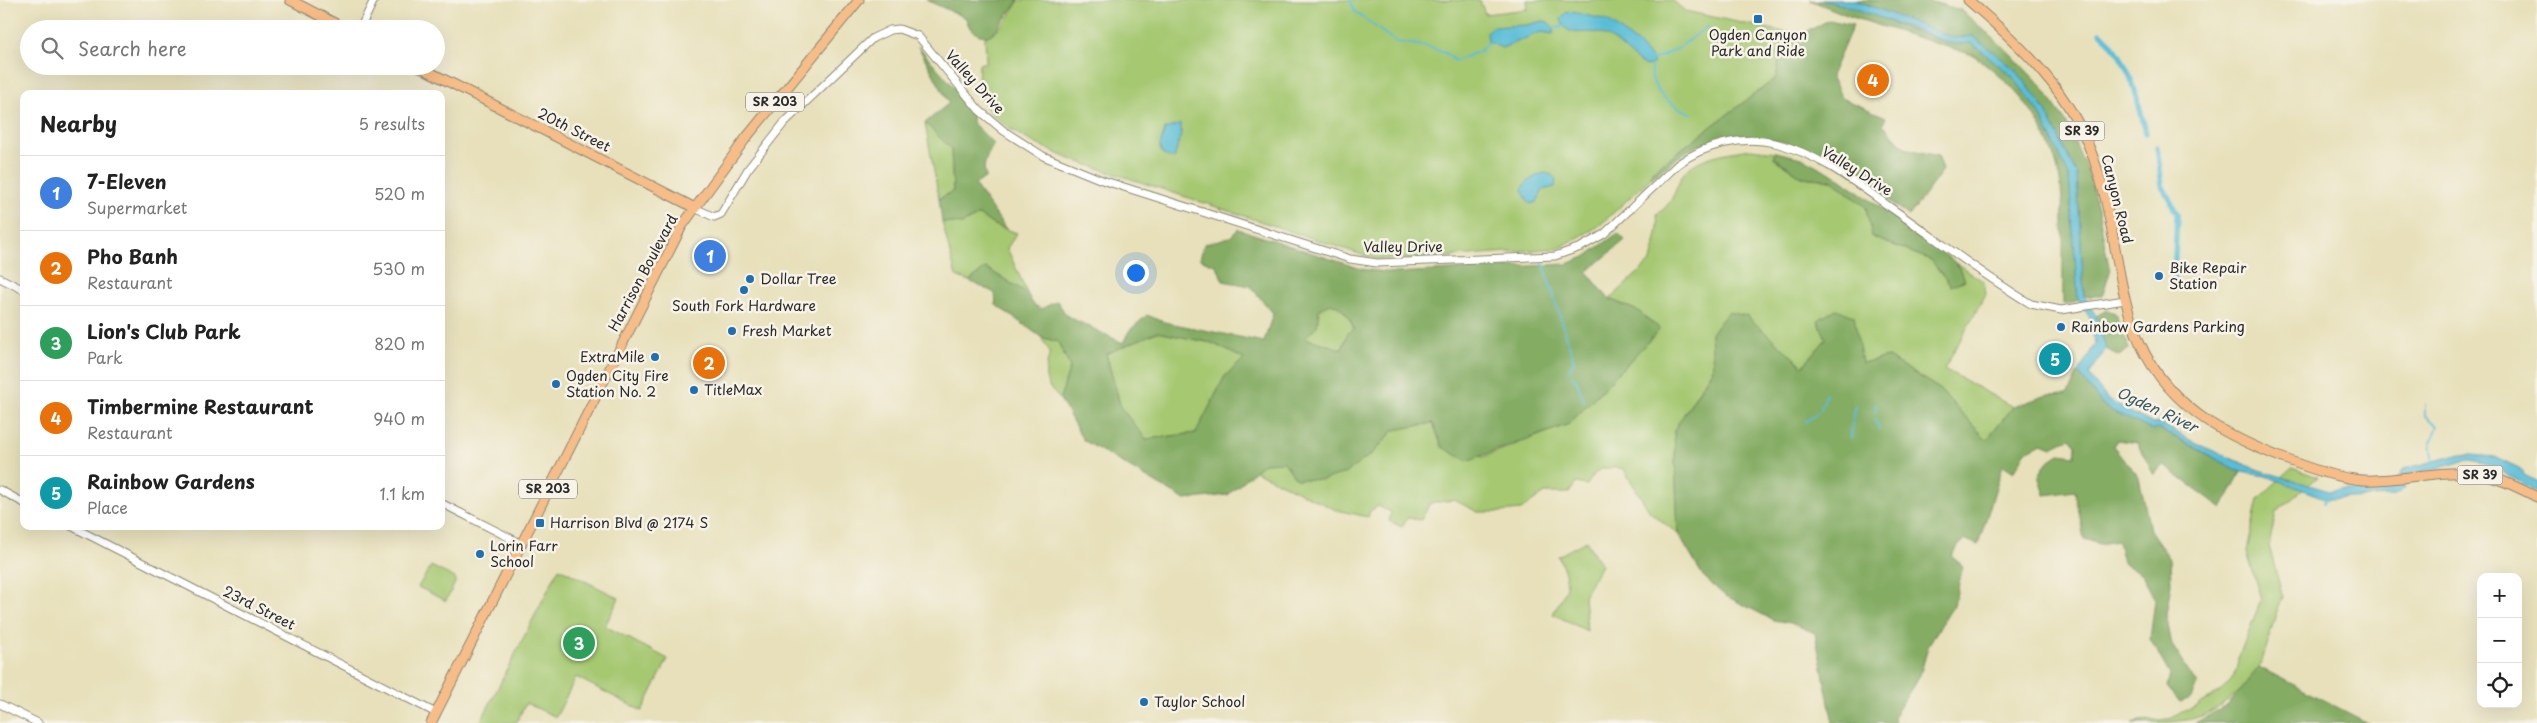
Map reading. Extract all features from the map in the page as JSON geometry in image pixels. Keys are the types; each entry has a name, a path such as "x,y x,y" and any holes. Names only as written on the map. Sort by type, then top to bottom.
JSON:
{"main road":[{"path":"290,0 329,20"},
{"name":"Harrison Boulevard","path":"430,723 682,226 746,138 859,0"},
{"name":"Canyon Road","path":"1968,0 2015,41 2045,72 2065,100 2080,127 2098,172 2125,300"},
{"name":"20th Street","path":"436,75 695,208"},
{"name":"SR 39","path":"2125,300 2135,334 2151,365 2179,399 2210,422 2246,442 2316,470 2350,478 2392,480 2458,473 2481,475 2505,482 2537,497"}],"street":[{"path":"364,20 374,0"},
{"name":"Valley Drive","path":"718,217 748,169 784,123 873,38 885,31 899,29 921,38 979,110 1004,131 1043,156 1102,180 1350,259 1377,263 1555,256 1581,248 1604,234 1678,164 1689,156 1726,143 1748,140 1774,143 1798,151 1840,171 2031,304 2051,310 2076,309 2125,300"},
{"name":"20th Street","path":"695,208 718,217"},
{"path":"0,278 20,288"},
{"path":"0,490 20,501"},
{"path":"445,505 522,544"},
{"name":"23rd Street","path":"78,530 436,713"},
{"path":"0,704 38,723"}],"green space":[{"path":"926,0 1019,0 998,28 988,36 973,32 966,18"},
{"path":"1019,0 1480,0 1485,14 1528,9 1527,0 1672,0 1685,11 1784,32 1776,78 1652,171 1651,178 1599,226 1559,248 1419,259 1375,259 1070,159 1024,137 1002,123 993,115 982,100 978,75 979,64 986,62 985,37 1001,27"},
{"path":"1810,0 1831,2 1851,7 1931,37 1951,42 1972,43 2013,77 2039,112 2069,176 2078,300 2069,304 2063,304 2063,217 2061,188 2057,168 2051,148 2042,129 2019,95 1973,55 1849,16"},
{"path":"1855,0 1925,0 1961,10 2008,51 2042,87 2066,122 2088,173 2098,209 2110,272 2102,296 2084,296 2077,175 2045,109 1973,36 1954,38"},
{"path":"1829,20 1853,25 1831,76 1842,98 1886,117 1883,124 1905,148 1938,156 1943,170 1909,216 1835,163 1808,150 1775,140 1741,137 1707,142 1686,152 1651,178 1652,171 1776,78 1784,32 1806,32"},
{"path":"918,46 973,109 972,122 994,144 984,168 986,177 975,185 1006,229 992,224 979,215 962,224 942,222 939,199 953,191 951,149 925,123 949,103"},
{"path":"925,123 951,149 953,191 939,199"},
{"path":"1751,149 1776,152 1774,158 1802,177 1831,180 1866,207 1872,237 1931,260 1951,286 1965,280 1956,263 1984,282 1986,294 1944,369 2013,407 1987,440 1938,388 1888,357 1862,363 1826,339 1803,366 1782,348 1711,333 1713,368 1674,430 1678,534 1650,512 1623,468 1601,469 1587,485 1576,483 1569,493 1545,493 1521,510 1478,512 1454,500 1430,503 1421,520 1407,518 1402,527 1389,521 1391,512 1378,506 1370,511 1368,517 1336,510 1255,471 1264,463 1373,453 1394,430 1433,423 1442,447 1483,457 1569,424 1660,329 1638,311 1610,299 1651,261 1658,229 1657,214 1670,202 1682,176 1688,169 1704,159"},
{"path":"1776,152 1802,158 1840,178 1956,263 1965,280 1951,286 1931,260 1872,237 1866,207 1831,180 1802,177 1774,157"},
{"path":"979,215 992,224 1017,233 1007,248 1027,293 986,268 969,281 956,276 942,222 962,224"},
{"path":"1238,229 1362,269 1394,273 1567,264 1585,257 1618,233 1625,240 1587,272 1609,299 1638,311 1660,329 1569,424 1467,461 1442,447 1433,423 1394,430 1373,453 1346,473 1322,480 1296,479 1284,462 1264,463 1228,495 1185,500 1083,440 1060,399 1070,367 1058,342 1041,337 996,305 995,293 969,281 986,268 1027,293 1033,304 1041,309 1057,301 1067,316 1123,343 1129,331 1147,315 1164,322 1264,342 1273,313 1250,286 1223,281 1217,266 1200,259 1204,244 1230,237","holes":["1331,303 1346,313 1354,329 1347,334 1342,349 1305,338 1317,326 1319,310","1157,332 1212,343 1244,359 1225,376 1196,433 1146,439 1121,408 1106,354"]},
{"path":"1331,303 1346,314 1354,330 1342,350 1304,338 1317,326 1319,310"},
{"path":"1836,309 1854,316 1862,363 1888,357 1938,388 1987,440 2013,407 2047,395 2068,394 2078,373 2104,407 2160,429 2241,472 2222,508 2163,465 2154,475 2137,443 2117,440 2113,446 2139,477 2150,530 2170,559 2171,584 2166,615 2172,645 2197,684 2191,698 2180,702 2167,687 2170,675 2150,639 2155,600 2142,574 2123,563 2118,541 2099,544 2084,539 2075,491 2045,495 2039,475 2047,462 2059,454 2075,456 2076,445 2070,438 2052,447 2042,443 2026,451 2014,472 2003,465 1978,545 1964,539 1951,556 1963,566 1954,605 1929,644 1920,675 1894,716 1895,723 1833,723 1815,633 1791,623 1773,620 1724,595 1703,576 1678,534 1674,430 1713,369 1711,333 1728,312 1747,316 1803,366 1826,339 1818,320"},
{"path":"2108,310 2115,313 2129,349 2119,356 2106,349 2096,316"},
{"path":"1157,332 1212,343 1245,359 1225,376 1196,433 1146,439 1121,408 1106,353"},
{"path":"1041,337 1058,342 1070,367 1060,399 1047,383 1046,367 1050,352"},
{"path":"2292,468 2318,477 2276,512 2269,546 2283,598 2263,659 2257,670 2229,700 2205,714 2193,719 2180,721 2132,723 2174,717 2212,697 2234,675 2238,666 2239,656 2261,600 2247,552 2258,499"},
{"path":"1586,541 1601,565 1584,596 1587,631 1553,614 1566,586 1565,574 1558,556"},
{"path":"431,566 455,578 455,583 446,601 418,587"},
{"path":"559,568 619,598 605,626 668,659 642,711 576,677 556,717 526,703 516,723 480,723"},
{"path":"2259,667 2368,723 2195,723 2228,705"}],"water":[{"name":"Ogden River","path":"1819,0 1855,0 1954,38 1973,36 2016,70 2045,109 2077,175 2084,296 2096,316 2106,349 2089,375 2108,400 2153,424 2160,423 2197,444 2259,470 2329,491 2393,487 2404,469 2460,454 2494,457 2523,471 2524,475 2537,481 2537,492 2504,473 2502,468 2466,460 2437,469 2408,474 2404,489 2393,496 2327,499 2266,476 2241,472 2160,429 2152,430 2104,407 2078,373 2095,344 2090,318 2078,300 2069,176 2039,112 2013,77 1972,43 1953,44 1848,6"},
{"path":"1568,11 1607,20 1637,43 1653,60 1653,64 1646,66 1602,34 1572,32 1567,29 1563,25 1561,18"},
{"path":"1543,21 1548,22 1554,28 1553,34 1541,32 1502,48 1488,42 1487,31 1492,27 1526,25"},
{"path":"1181,124 1181,135 1174,159 1167,157 1163,154 1160,147 1165,129"},
{"path":"1545,173 1552,175 1556,179 1555,187 1543,190 1537,202 1531,204 1522,190 1528,181"}],"waterway":[{"path":"1350,0 1354,11 1396,42 1426,46 1445,53 1455,61 1480,51 1488,42"},
{"path":"1554,28 1564,26"},
{"path":"1653,60 1677,49 1708,26"},
{"path":"2101,33 2111,43 2126,66 2146,133"},
{"path":"1651,65 1657,90 1676,106 1692,114"},
{"path":"2157,147 2162,185 2177,214 2174,279"},
{"path":"1543,262 1574,361 1569,370"},
{"path":"1572,375 1576,379 1584,401"},
{"path":"1821,409 1826,394"},
{"path":"2425,404 2425,415 2438,426 2431,442 2434,463"},
{"path":"1875,413 1876,405"},
{"path":"1852,420 1856,406"},
{"path":"1806,422 1818,412"},
{"path":"1875,419 1879,429"},
{"path":"1851,438 1852,423"},
{"path":"2324,503 2326,496"}],"place":[{"name":"Ogden Canyon Park and Ride","path":"1758,19"},
{"name":"Timbermine Restaurant","path":"1873,80"},
{"name":"7-Eleven","path":"710,256"},
{"name":"Bike Repair Station","path":"2159,276"},
{"name":"Dollar Tree","path":"750,279"},
{"name":"South Fork Hardware","path":"744,290"},
{"name":"Rainbow Gardens Parking","path":"2061,327"},
{"name":"Fresh Market","path":"732,331"},
{"name":"ExtraMile","path":"655,357"},
{"name":"Rainbow Gardens","path":"2055,359"},
{"name":"Pho Banh","path":"709,363"},
{"name":"Ogden City Fire Station No. 2","path":"556,384"},
{"name":"TitleMax","path":"694,390"},
{"name":"Harrison Blvd @ 2174 S","path":"540,523"},
{"name":"Lorin Farr School","path":"480,554"},
{"name":"Lion's Club Park","path":"579,643"},
{"name":"Taylor School","path":"1144,702"}]}
